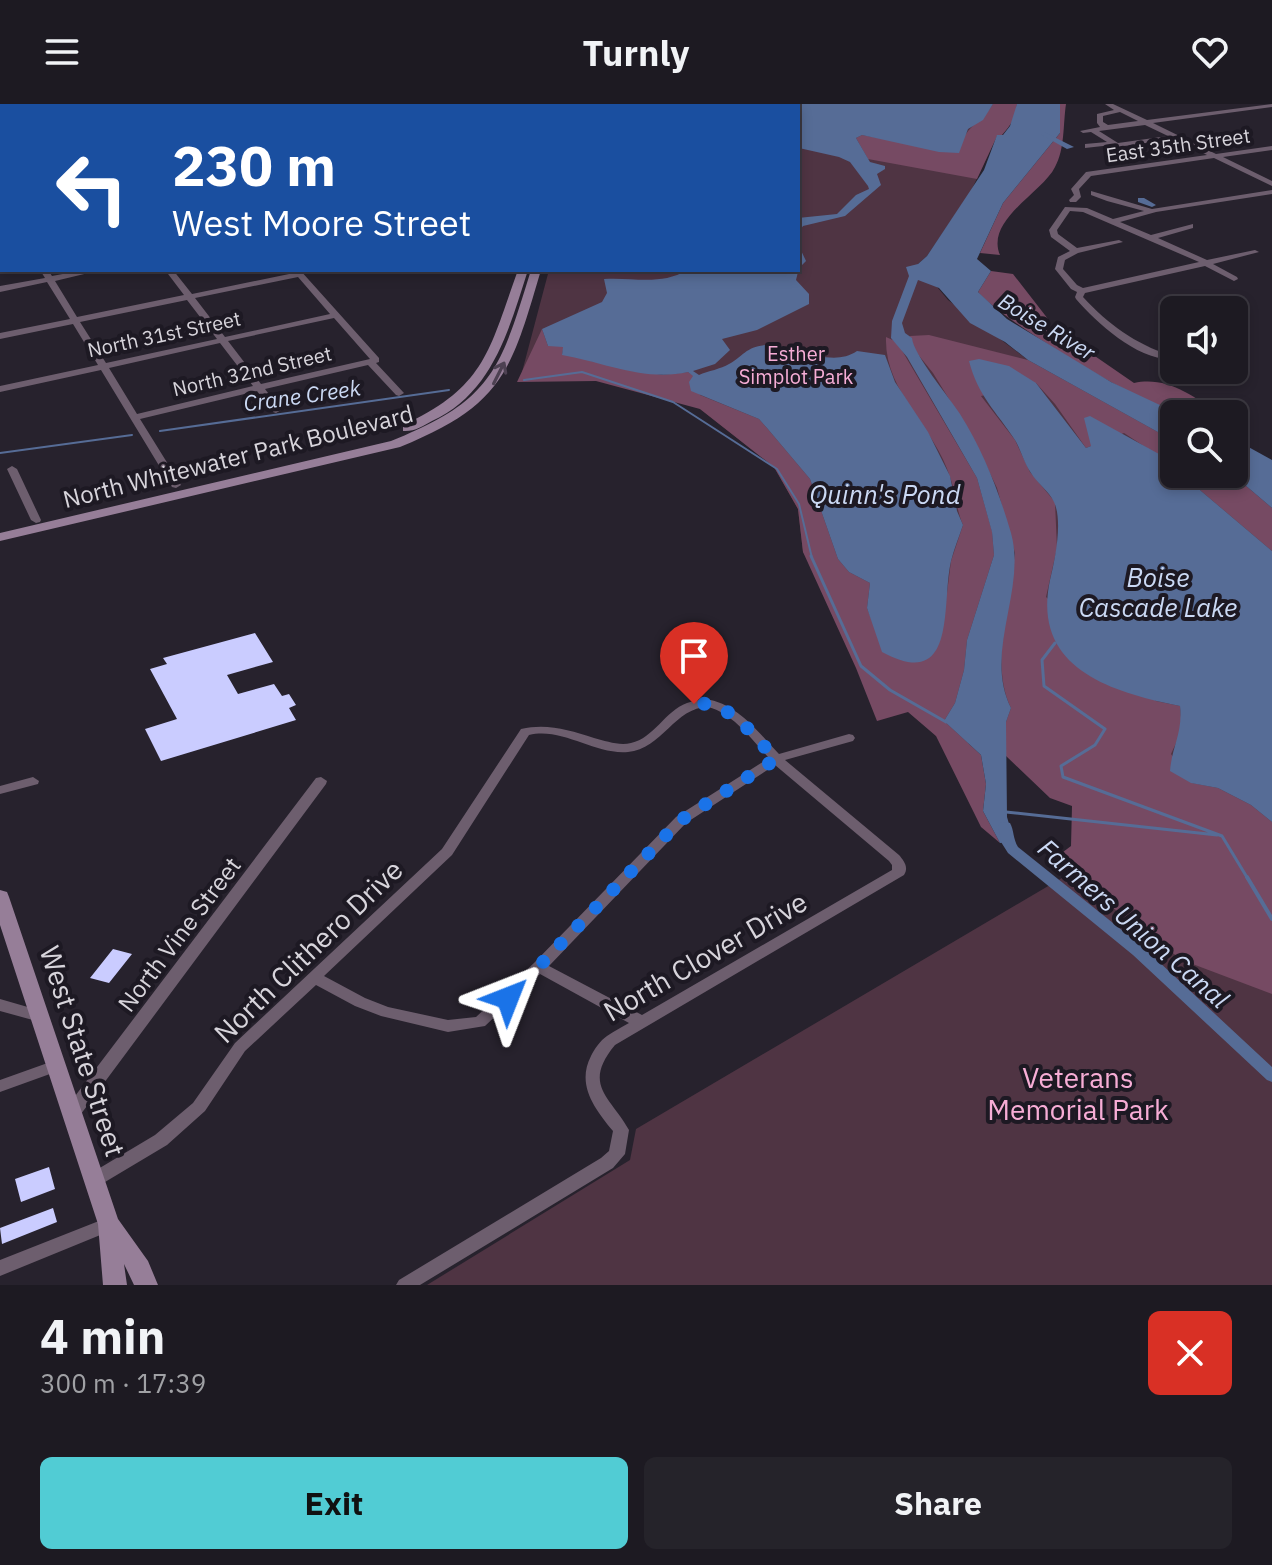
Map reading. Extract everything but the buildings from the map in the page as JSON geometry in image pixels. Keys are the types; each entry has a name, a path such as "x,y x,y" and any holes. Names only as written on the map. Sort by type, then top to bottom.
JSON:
{"street":[{"path":"1108,104 1272,184"},
{"path":"1083,131 1272,105"},
{"path":"1253,106 1272,114"},
{"path":"1107,128 1100,123 1100,114 1121,110"},
{"path":"1093,130 1114,144"},
{"path":"1088,146 1176,137"},
{"name":"East 35th Street","path":"1073,204 1078,195 1075,189 1089,174 1272,148"},
{"path":"1111,222 1151,211 1272,192"},
{"path":"1094,193 1111,203 1135,203 1151,211"},
{"path":"1075,251 1054,235 1053,230 1073,204 1207,263 1234,279"},
{"path":"1150,238 1190,226"},
{"path":"1119,242 1075,251 1061,259 1059,269 1074,287 1082,291 1255,252"},
{"path":"0,289 47,275 77,272"},
{"path":"171,272 276,410"},
{"path":"0,336 298,272 399,393"},
{"name":"North Whitewater Park Boulevard","path":"0,529 381,439 440,413 471,390 483,374 522,272"},
{"name":"North Whitewater Park Boulevard","path":"0,537 395,444 433,429 472,406 496,382 535,272"},
{"path":"47,275 176,485"},
{"path":"1082,291 1080,298 1100,321 1139,349 1160,355"},
{"name":"North 31st Street","path":"0,389 336,315"},
{"name":"North 32nd Street","path":"136,417 373,361"},
{"path":"12,469 36,520"},
{"name":"North Clithero Drive","path":"94,1180 161,1140 199,1107 240,1047 447,852 529,730 540,729 618,747 636,747 652,740 684,708 706,702 726,710 776,759"},
{"path":"314,977 386,1012 448,1026 480,1022 539,967 681,820 776,759 849,738"},
{"name":"North Clover Drive","path":"405,1285 617,1154 621,1130 598,1101 591,1085 592,1066 610,1041 894,876 901,868 894,858 776,759"},
{"path":"0,790 33,781"},
{"name":"North Vine Street","path":"72,1113 321,781"},
{"name":"West State Street","path":"0,897 109,1224 115,1285"},
{"path":"539,967 641,1022"},
{"path":"0,1005 40,1016"},
{"path":"0,1086 56,1066"},
{"path":"0,1268 109,1224"},
{"name":"West State Street","path":"109,1224 140,1268 146,1285"}],"green space":[{"name":"Veterans Memorial Park","path":"800,104 1017,104 997,136 971,191 927,256 918,264 948,300 1028,360 1160,432 1160,488 1248,488 1272,508 1272,1285 427,1285 630,1160 636,1129 1201,796 936,736 803,552 798,509 774,467 685,397 576,370 522,372 548,272 800,272"}],"shaded area":[{"path":"993,104 1017,104 1016,113 1002,135 997,136 977,179 868,159 856,138 862,135 890,140 962,141"},
{"path":"1060,104 1066,104 1062,144 1055,167 1008,218 998,242 1000,255 980,253 1003,203 1060,133"},
{"path":"991,271 1013,274 1048,319 1044,321 1049,338 1089,352 1134,383 1157,382 1199,400 1160,400 1160,407 1137,396 1043,341 978,292"},
{"path":"542,329 548,346 564,346 562,354 662,375 688,372 694,376 700,395 759,419 810,479 838,559 849,572 870,583 867,608 875,628 947,593 951,561 963,525 943,459 893,375 886,337 897,342 977,478 992,531 994,555 967,640 964,670 955,703 944,721 981,755 986,784 983,811 1000,843 981,827 936,736 908,712 877,721 803,552 798,509 774,467 700,409 596,381 517,382"},
{"path":"929,335 1028,360 1160,433 1160,457 1124,433 1086,448 1036,383 981,396 1015,440 1030,472 1055,502 1057,548 1046,597 1156,701 1180,706 1182,730 1171,754 1192,783 1218,788 1251,805 1272,822 1272,994 1182,960 1051,861 1071,846 1072,806 1050,798 1006,756 1006,722 1011,708 1005,691 1001,653 1015,553 997,488 973,438 933,373 912,347 910,336"},
{"path":"1198,488 1248,488 1272,508 1272,551"}],"water":[{"path":"800,104 993,104 983,120 968,129 959,153 939,152 862,135 856,138 870,162 885,166 877,174 881,185 845,216 803,226 800,230 800,218 837,214 856,195 869,189 850,162 800,148"},
{"path":"1017,104 1060,104 1060,133 1003,203 977,259 991,271 978,292 1007,319 1111,382 1160,405 1160,433 1028,360 1005,342 970,323 939,288 918,280 902,323 905,333 912,338 925,365 976,442 1011,533 1014,577 1001,665 1011,708 1006,722 1007,817 1014,841 1000,843 983,811 986,784 981,755 944,721 955,703 964,670 967,640 994,555 992,532 977,478 907,357 891,338 892,321 909,276 906,267 918,264 927,256 984,170 997,135 1003,135 1010,126"},
{"name":"Quinn's Pond","path":"800,248 806,261 800,267"},
{"name":"Quinn's Pond","path":"683,272 798,272 796,280 809,294 809,304 757,330 722,339 730,350 715,364 693,371 699,375 734,361 750,349 766,345 836,358 857,351 885,355 895,382 928,432 950,476 963,525 951,561 941,638 935,653 923,661 906,662 882,652 867,608 870,583 849,572 838,559 810,479 759,419 691,391 689,382 693,376 688,372 640,373 562,355 563,347 548,346 542,329 602,302 607,293 604,279 657,279"},
{"name":"Boise Cascade Lake","path":"979,359 1009,366 1036,383 1086,448 1091,446 1084,418 1090,416 1160,455 1160,488 1198,488 1272,551 1272,822 1251,805 1218,788 1191,783 1170,771 1180,724 1180,706 1128,693 1104,683 1082,671 1065,655 1053,635 1047,610 1057,541 1057,510 1052,498 1026,465 1015,440 988,403 969,361"},
{"path":"1248,447 1272,460 1272,508 1248,488"}],"waterway":[{"path":"1042,133 1070,147"},
{"path":"1141,200 1152,205"},
{"name":"Crane Creek","path":"524,380 582,372 673,402 777,469 799,504 812,558"},
{"name":"Crane Creek","path":"160,431 449,390"},
{"name":"Crane Creek","path":"0,453 132,435"},
{"name":"Crane Creek","path":"811,556 861,666 890,690 946,722"},
{"path":"1055,643 1042,660 1044,686 1105,729 1095,745 1061,766 1063,777 1222,836 1248,879"},
{"path":"1006,812 1217,835"},
{"name":"Farmers Union Canal","path":"1005,826 1013,850 1138,951 1272,1076"},
{"path":"1247,877 1272,919"}],"route":[{"path":"508,998 681,820 776,759 726,710 706,702 694,704"}],"water label":[{"name":"Boise River","path":"1047,326"}],"park label":[{"name":"Esther Simplot Park","path":"796,364"}]}
